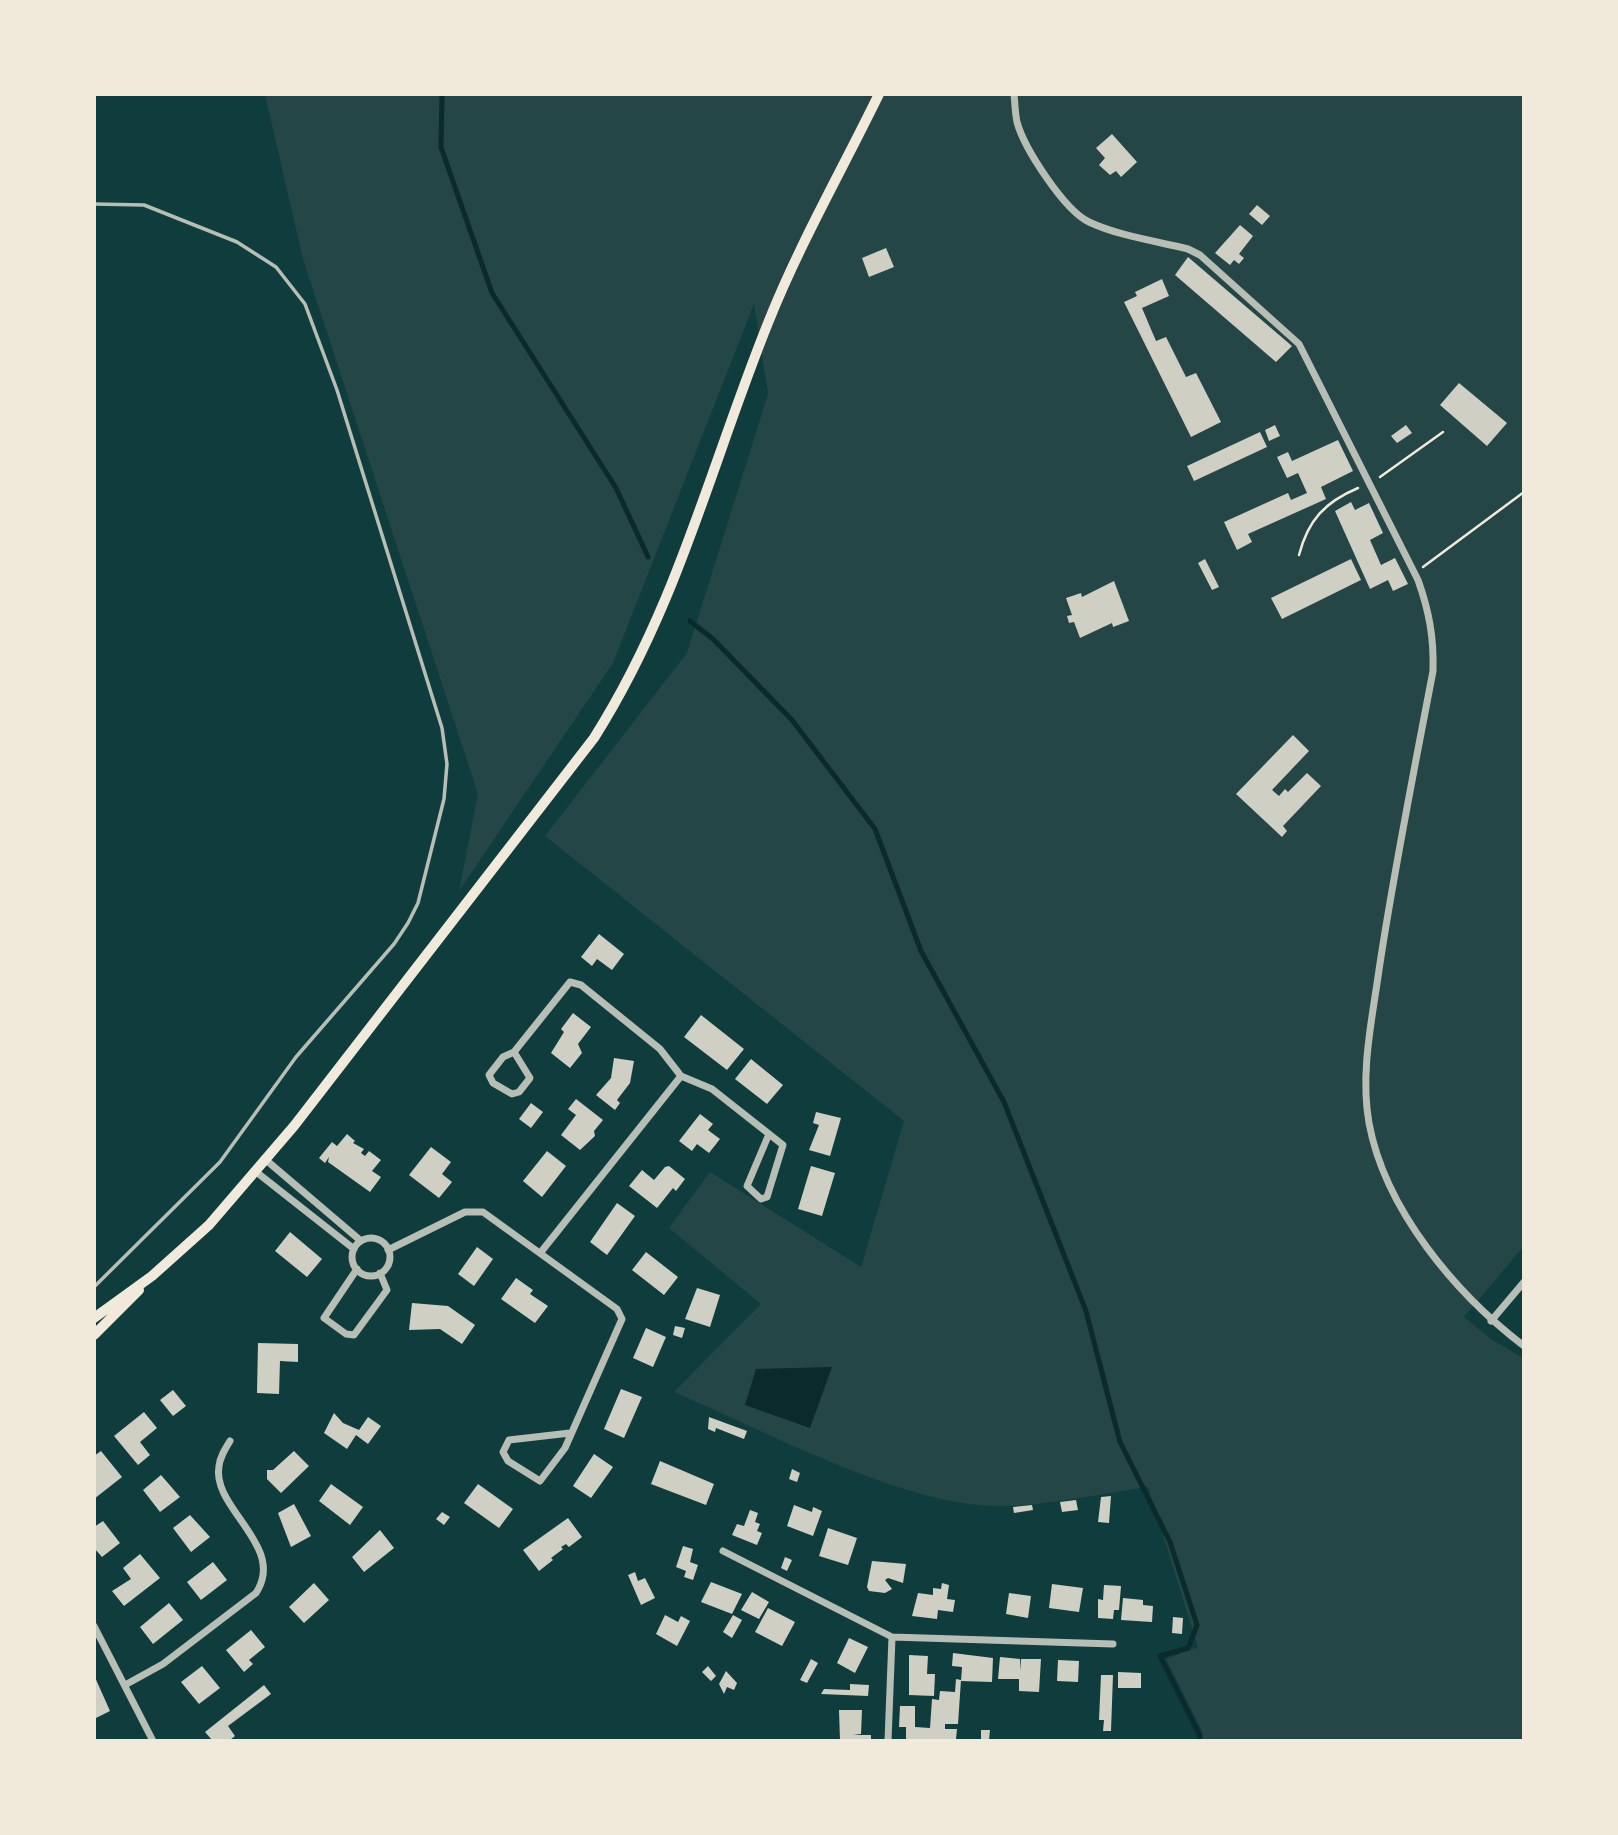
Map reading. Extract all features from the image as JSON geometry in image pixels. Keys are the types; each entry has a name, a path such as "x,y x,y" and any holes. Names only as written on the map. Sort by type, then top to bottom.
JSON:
{"main road":[{"path":"94,1335 152,1276 209,1225 266,1160 536,814 594,738 624,691 674,582 768,321 879,94"},
{"path":"94,1318 152,1276"}],"street":[{"path":"1014,94 1017,121 1027,145 1071,210 1086,221 1105,228 1188,249 1200,255 1299,344 1414,573 1430,613 1434,641 1433,671 1391,886 1369,1039 1365,1092 1369,1125 1397,1200 1435,1259 1491,1321 1524,1346"},
{"path":"514,1052 530,1078 519,1092 512,1094 494,1083 489,1075 503,1057 514,1052 570,982 581,985 660,1049 681,1076 712,1089 783,1145 766,1196 761,1199 747,1186 769,1134"},
{"path":"541,1252 681,1076"},
{"path":"266,1160 361,1241"},
{"path":"255,1171 354,1249"},
{"path":"388,1250 465,1212 482,1212 617,1309 621,1319 565,1448 540,1481 508,1461 503,1452 509,1440 570,1433"},
{"path":"376,1239 388,1250 388,1263 380,1273 368,1275 357,1269 352,1258 354,1249 361,1241 376,1239"},
{"path":"357,1269 324,1318 346,1334 354,1335 387,1290 380,1273"},
{"path":"1491,1321 1524,1282"},
{"path":"125,1685 163,1664 256,1593 263,1582 266,1569 261,1555 221,1484 218,1469 230,1441"},
{"path":"723,1552 892,1637 1113,1644"},
{"path":"94,1626 153,1741"},
{"path":"888,1741 892,1637"}],"lane":[{"path":"94,204 144,205 237,242 276,267 305,304 337,390 438,715 447,764 433,848 418,903 394,944 296,1057 220,1162 94,1287"}],"path":[{"path":"1414,573 1524,492"}],"shaded area":[{"path":"265,95 1523,95 1524,1246 1464,1317 1491,1339 1523,1358 1523,1740 1201,1740 1202,1731 1166,1659 1198,1647 1148,1487 1055,1502 1008,1506 962,1503 890,1485 853,1471 674,1392 761,1304 669,1228 710,1172 861,1267 904,1121 545,836 687,653 768,394 754,304 613,663 459,891 478,794 303,259"},
{"path":"832,1367 810,1428 745,1405 756,1369"}],"building":[{"path":"1112,134 1137,162 1121,177 1116,171 1110,175 1099,165 1105,158 1096,148"},
{"path":"1257,205 1270,216 1262,225 1249,214"},
{"path":"1240,225 1253,236 1239,254 1244,258 1239,264 1234,260 1230,265 1215,253"},
{"path":"886,248 894,267 869,277 862,258"},
{"path":"1188,257 1292,346 1276,362 1175,275"},
{"path":"1162,279 1169,296 1142,308 1156,341 1166,337 1186,377 1196,373 1221,422 1191,437 1124,302 1137,296 1135,292"},
{"path":"1459,383 1507,423 1487,446 1440,405"},
{"path":"1275,425 1280,436 1269,441 1265,430"},
{"path":"1406,425 1412,433 1397,443 1391,436"},
{"path":"1260,432 1267,447 1194,481 1187,466"},
{"path":"1338,440 1353,471 1321,487 1326,499 1248,534 1252,542 1237,550 1224,522 1288,493 1291,500 1307,493 1298,473 1287,478 1277,457 1288,452 1292,461"},
{"path":"1351,502 1355,510 1369,503 1383,533 1370,540 1381,565 1395,558 1408,584 1393,591 1388,580 1370,589 1335,511"},
{"path":"1205,559 1219,587 1212,590 1198,563"},
{"path":"1351,559 1361,580 1282,619 1271,598"},
{"path":"1114,581 1129,621 1113,627 1112,623 1080,638 1074,622 1069,623 1067,616 1072,615 1066,598 1081,593 1082,597"},
{"path":"1293,735 1309,751 1272,790 1279,796 1285,789 1288,792 1307,773 1321,786 1283,826 1287,831 1282,837 1236,794"},
{"path":"599,934 624,954 612,970 597,959 592,966 581,957"},
{"path":"573,1013 591,1027 578,1044 582,1053 570,1068 551,1053 564,1032 561,1029"},
{"path":"701,1015 744,1049 727,1070 684,1037"},
{"path":"614,1058 634,1061 630,1083 617,1100 620,1103 615,1110 596,1095 611,1078"},
{"path":"751,1059 783,1085 767,1104 735,1079"},
{"path":"576,1099 603,1120 594,1131 595,1136 580,1150 561,1135 576,1115 568,1109"},
{"path":"531,1103 543,1112 531,1128 519,1119"},
{"path":"816,1112 841,1118 830,1156 809,1150 819,1125 813,1123"},
{"path":"700,1114 713,1124 708,1130 720,1139 709,1153 697,1144 692,1151 679,1141"},
{"path":"347,1134 355,1141 353,1143 364,1149 361,1153 365,1156 369,1151 381,1160 372,1171 381,1177 370,1192 328,1162 329,1157 325,1163 319,1158 332,1142 337,1146"},
{"path":"431,1147 451,1162 442,1174 452,1182 439,1198 409,1175"},
{"path":"547,1151 566,1166 542,1197 523,1181"},
{"path":"669,1166 685,1179 676,1191 673,1188 657,1208 629,1186 642,1170 654,1180"},
{"path":"811,1166 835,1173 822,1216 798,1209"},
{"path":"617,1203 635,1216 607,1255 590,1242"},
{"path":"290,1232 322,1259 307,1277 275,1251"},
{"path":"477,1247 493,1259 474,1286 458,1274"},
{"path":"646,1252 678,1277 664,1295 632,1270"},
{"path":"516,1278 533,1290 530,1294 548,1306 535,1323 501,1299"},
{"path":"697,1288 720,1295 710,1327 685,1319"},
{"path":"412,1303 448,1306 475,1325 462,1344 440,1329 409,1330"},
{"path":"675,1326 685,1328 682,1338 673,1335"},
{"path":"646,1328 666,1337 653,1367 633,1358"},
{"path":"258,1343 298,1344 298,1362 280,1361 279,1394 257,1393"},
{"path":"621,1389 642,1397 624,1438 604,1429"},
{"path":"173,1390 186,1406 173,1416 160,1400"},
{"path":"144,1412 157,1428 140,1442 150,1455 138,1465 114,1436"},
{"path":"334,1413 343,1423 359,1430 368,1417 381,1426 368,1444 356,1435 347,1449 324,1433"},
{"path":"709,1417 747,1431 744,1439 716,1428 715,1432 708,1429"},
{"path":"101,1451 122,1477 94,1499 94,1456"},
{"path":"294,1451 309,1466 281,1493 267,1479 267,1470 273,1470"},
{"path":"594,1454 613,1467 591,1498 573,1486"},
{"path":"660,1461 714,1484 706,1505 651,1484"},
{"path":"792,1469 800,1473 797,1482 789,1479"},
{"path":"161,1475 180,1497 160,1512 143,1490"},
{"path":"331,1484 363,1507 350,1525 319,1501"},
{"path":"478,1484 513,1509 499,1528 464,1503"},
{"path":"1111,1496 1109,1523 1098,1522 1101,1497"},
{"path":"1076,1500 1078,1510 1062,1512 1060,1502"},
{"path":"294,1504 311,1536 291,1547 278,1513"},
{"path":"794,1505 812,1512 813,1507 822,1511 813,1536 787,1526"},
{"path":"1032,1505 1033,1510 1014,1513 1013,1507"},
{"path":"750,1510 758,1513 755,1522 760,1524 757,1531 762,1533 757,1545 732,1535 737,1524 744,1526"},
{"path":"442,1512 450,1517 444,1525 436,1519"},
{"path":"190,1515 210,1537 191,1552 173,1528"},
{"path":"568,1518 582,1537 569,1547 566,1544 561,1547 563,1549 551,1558 553,1560 539,1571 523,1550"},
{"path":"103,1521 120,1543 102,1557 94,1548 94,1527"},
{"path":"828,1528 857,1538 848,1565 819,1556"},
{"path":"380,1530 394,1548 364,1572 352,1557"},
{"path":"683,1546 693,1549 690,1562 698,1565 693,1580 684,1577 686,1571 676,1567"},
{"path":"140,1554 160,1578 124,1606 112,1591 131,1579 123,1568"},
{"path":"785,1557 792,1560 787,1571 781,1568"},
{"path":"872,1561 906,1564 903,1583 888,1578 885,1580 892,1589 885,1593 869,1591 867,1587"},
{"path":"213,1562 227,1580 201,1600 187,1582"},
{"path":"635,1572 638,1581 645,1578 655,1598 641,1605 628,1575"},
{"path":"711,1582 742,1594 732,1614 701,1602"},
{"path":"314,1583 329,1600 304,1623 289,1607"},
{"path":"942,1583 949,1585 947,1599 955,1600 953,1612 938,1610 937,1619 912,1616 918,1593 933,1595 933,1588 941,1589"},
{"path":"1052,1584 1083,1588 1079,1612 1049,1608"},
{"path":"1104,1585 1121,1586 1119,1610 1114,1610 1113,1619 1098,1618 1098,1599 1103,1600"},
{"path":"752,1592 769,1602 759,1619 741,1610"},
{"path":"1009,1593 1031,1596 1028,1618 1006,1614"},
{"path":"1123,1598 1143,1600 1143,1605 1153,1606 1152,1622 1121,1620"},
{"path":"169,1603 183,1620 153,1644 140,1627"},
{"path":"768,1608 795,1622 782,1646 755,1632"},
{"path":"665,1615 678,1622 681,1616 690,1621 677,1646 656,1634"},
{"path":"733,1615 742,1620 732,1638 723,1632"},
{"path":"1173,1617 1183,1618 1182,1634 1172,1633"},
{"path":"251,1630 265,1647 249,1660 253,1664 244,1672 226,1650"},
{"path":"849,1638 868,1647 855,1673 837,1663"},
{"path":"953,1653 993,1658 992,1682 961,1681 962,1667 952,1666"},
{"path":"909,1655 928,1656 927,1674 935,1674 934,1696 909,1695"},
{"path":"1000,1657 1020,1659 1021,1671 1021,1659 1041,1659 1039,1692 1019,1691 1019,1679 998,1679"},
{"path":"811,1659 818,1663 807,1683 800,1680"},
{"path":"1058,1660 1079,1661 1078,1682 1057,1681"},
{"path":"202,1666 220,1688 199,1704 181,1682"},
{"path":"708,1666 716,1676 711,1681 702,1672"},
{"path":"726,1671 737,1683 734,1690 727,1687 724,1694 719,1684"},
{"path":"1118,1672 1141,1673 1141,1688 1118,1688"},
{"path":"94,1675 110,1711 94,1719"},
{"path":"1101,1675 1113,1675 1111,1731 1103,1731 1104,1720 1099,1720"},
{"path":"956,1679 961,1680 958,1724 945,1724 945,1729 957,1729 956,1739 906,1740 906,1727 899,1727 900,1706 915,1706 915,1727 930,1728 932,1699 939,1700 940,1691 955,1692"},
{"path":"850,1684 869,1685 868,1696 821,1694 824,1689 850,1690"},
{"path":"264,1685 271,1694 228,1726 235,1736 230,1740 212,1740 205,1732"},
{"path":"839,1710 862,1710 861,1734 853,1735 871,1735 871,1740 840,1740"},
{"path":"981,1730 990,1730 989,1740 981,1740"}],"waterway":[{"path":"442,94 441,147 492,293 616,488 648,557"},
{"path":"690,621 713,639 792,720 875,829 921,951 1004,1102 1086,1311 1120,1442 1170,1542 1197,1625 1188,1648 1160,1656 1200,1736 1199,1741"}]}
